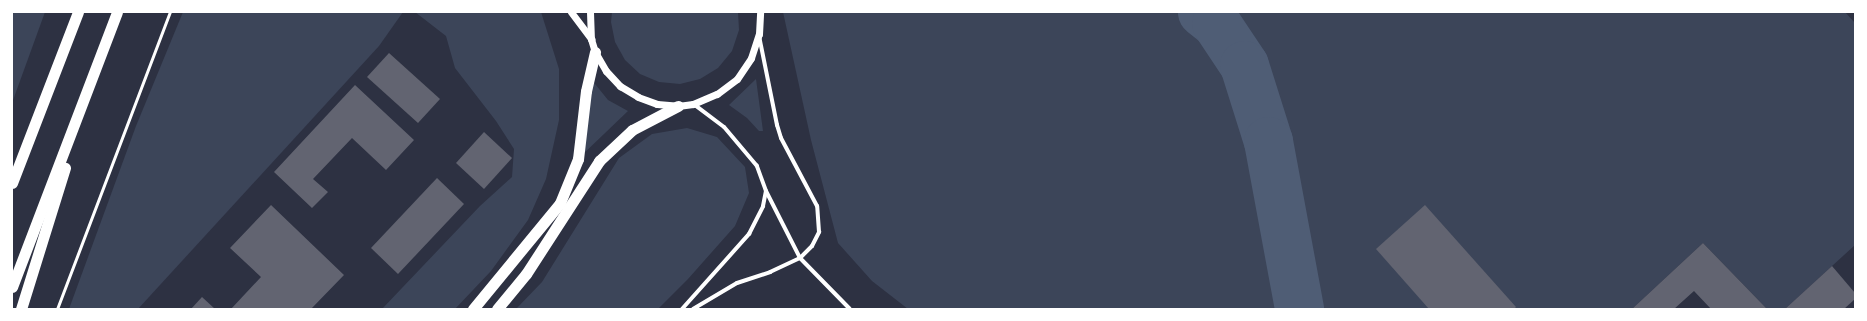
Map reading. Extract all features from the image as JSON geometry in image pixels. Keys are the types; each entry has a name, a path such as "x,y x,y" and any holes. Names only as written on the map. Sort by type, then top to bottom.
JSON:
{"highway":[{"path":"12,183 78,12"},
{"path":"12,287 96,71 117,12"},
{"path":"473,309 560,203 578,159 586,91 596,52"},
{"path":"21,309 96,71"},
{"path":"497,309 526,274 599,161 632,130 678,106"}],"street":[{"path":"571,12 592,40"},
{"path":"590,12 592,40 596,52 606,71 620,86 638,97 651,102 678,106 693,104 717,94 737,79 751,58 759,34"},
{"path":"693,309 736,283 770,272 800,258 812,246 819,232 820,219 809,188 781,138 759,34 760,12"},
{"path":"693,104 724,127 752,161 763,179 766,191 800,258 850,309"},
{"path":"682,309 749,234 763,206 766,191"}],"lane":[{"path":"57,309 170,12"}],"shaded area":[{"path":"12,12 45,12 12,103"},
{"path":"183,12 403,12 379,46 138,309 69,309 136,126"},
{"path":"415,12 541,12 559,69 559,120 546,179 528,220 491,271 455,309 382,309 480,206 512,177 514,149 496,121 455,68 446,36"},
{"path":"612,12 738,12 739,30 732,51 718,68 700,79 680,84 659,82 640,74 625,60 615,42 611,22"},
{"path":"783,12 1179,12 1210,39 1227,20 1218,12 1845,12 1855,23 1855,245 1785,309 1767,309 1703,243 1632,309 908,309 872,281 838,243 811,140"},
{"path":"587,74 608,100 628,111 580,157"},
{"path":"756,79 763,131 759,131 747,118 729,105"},
{"path":"687,128 717,137 745,167 749,193 735,226 688,279 658,309 516,309 542,282 619,158 652,134"}],"building":[{"path":"389,53 440,99 418,123 367,77"},
{"path":"355,85 414,140 386,170 352,138 313,179 328,192 312,208 274,172"},
{"path":"484,132 512,158 484,189 456,163"},
{"path":"437,178 464,204 398,274 371,248"},
{"path":"271,205 344,275 311,309 231,309 261,277 230,248"},
{"path":"1425,205 1516,307 1514,309 1429,309 1376,249"},
{"path":"1703,243 1767,309 1711,309 1694,291 1674,309 1632,309"},
{"path":"1832,266 1855,293 1855,299 1844,309 1785,309"},
{"path":"202,297 215,309 191,309"}],"waterway":[{"path":"1202,12 1216,23 1244,65 1268,141 1299,309"}]}
